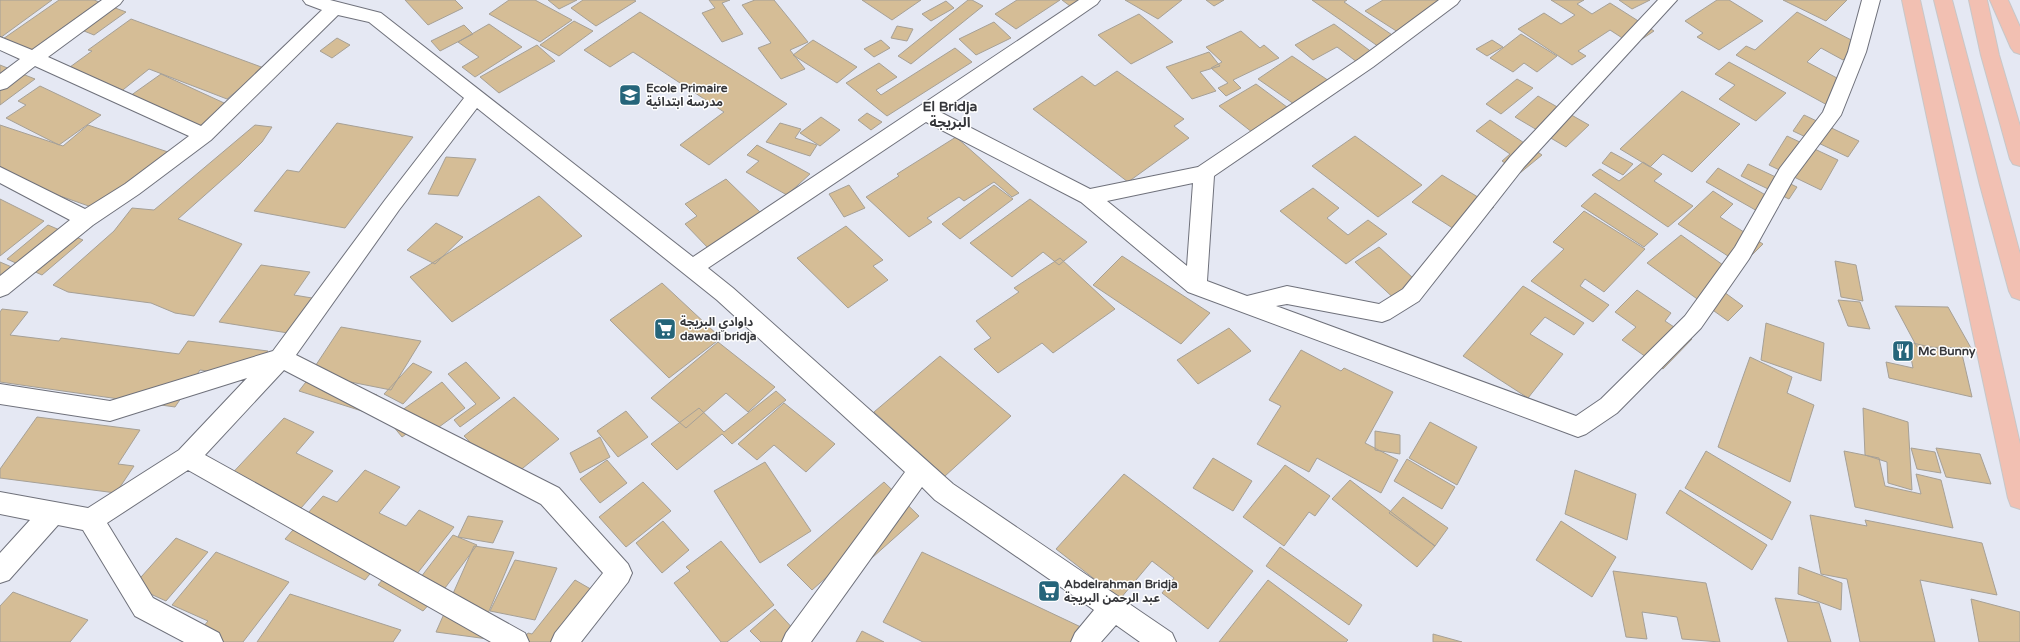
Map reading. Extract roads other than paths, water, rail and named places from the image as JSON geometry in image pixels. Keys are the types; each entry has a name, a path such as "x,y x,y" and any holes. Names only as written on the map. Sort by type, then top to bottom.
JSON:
{"highway":[{"path":"1911,0 2020,498"},
{"path":"1943,0 1990,185 2020,291"},
{"path":"1978,0 1992,62 2020,159"},
{"path":"2000,0 2020,48"}],"street":[{"path":"0,83 114,0"},
{"path":"312,0 334,8 375,17 725,294 944,492 1163,642"},
{"path":"692,268 1049,30 1091,0"},
{"path":"1088,197 1204,173 1366,63 1451,0"},
{"path":"1246,305 1287,296 1313,299 1382,313 1411,295 1517,162 1668,0"},
{"path":"925,113 1088,197 1196,286 1578,427 1609,406 1693,322 1737,260 1787,173 1831,115 1857,52 1871,0"},
{"path":"0,288 86,219 132,189 204,135 334,8"},
{"path":"0,43 204,135"},
{"path":"0,503 91,520 187,456 281,358 392,205 476,96"},
{"path":"1196,286 1204,173"},
{"path":"0,174 86,219"},
{"path":"0,394 110,411 281,358 550,496 619,573 564,642"},
{"path":"187,456 516,642"},
{"path":"795,642 920,470"},
{"path":"0,571 53,513"},
{"path":"91,520 144,607 210,642"},
{"path":"1084,642 1113,608"}],"place":[{"name":"Ecole Primaire مدرسة ابتدائية","path":"630,95"},
{"name":"داوادي البريجة dawadi bridja","path":"665,329"},
{"name":"Mc Bunny","path":"1903,351"},
{"name":"Abdelrahman Bridja عبد الرحمن البريجة","path":"1049,591"}],"district":[{"name":"El Bridja البريجة","path":"950,114"}]}
